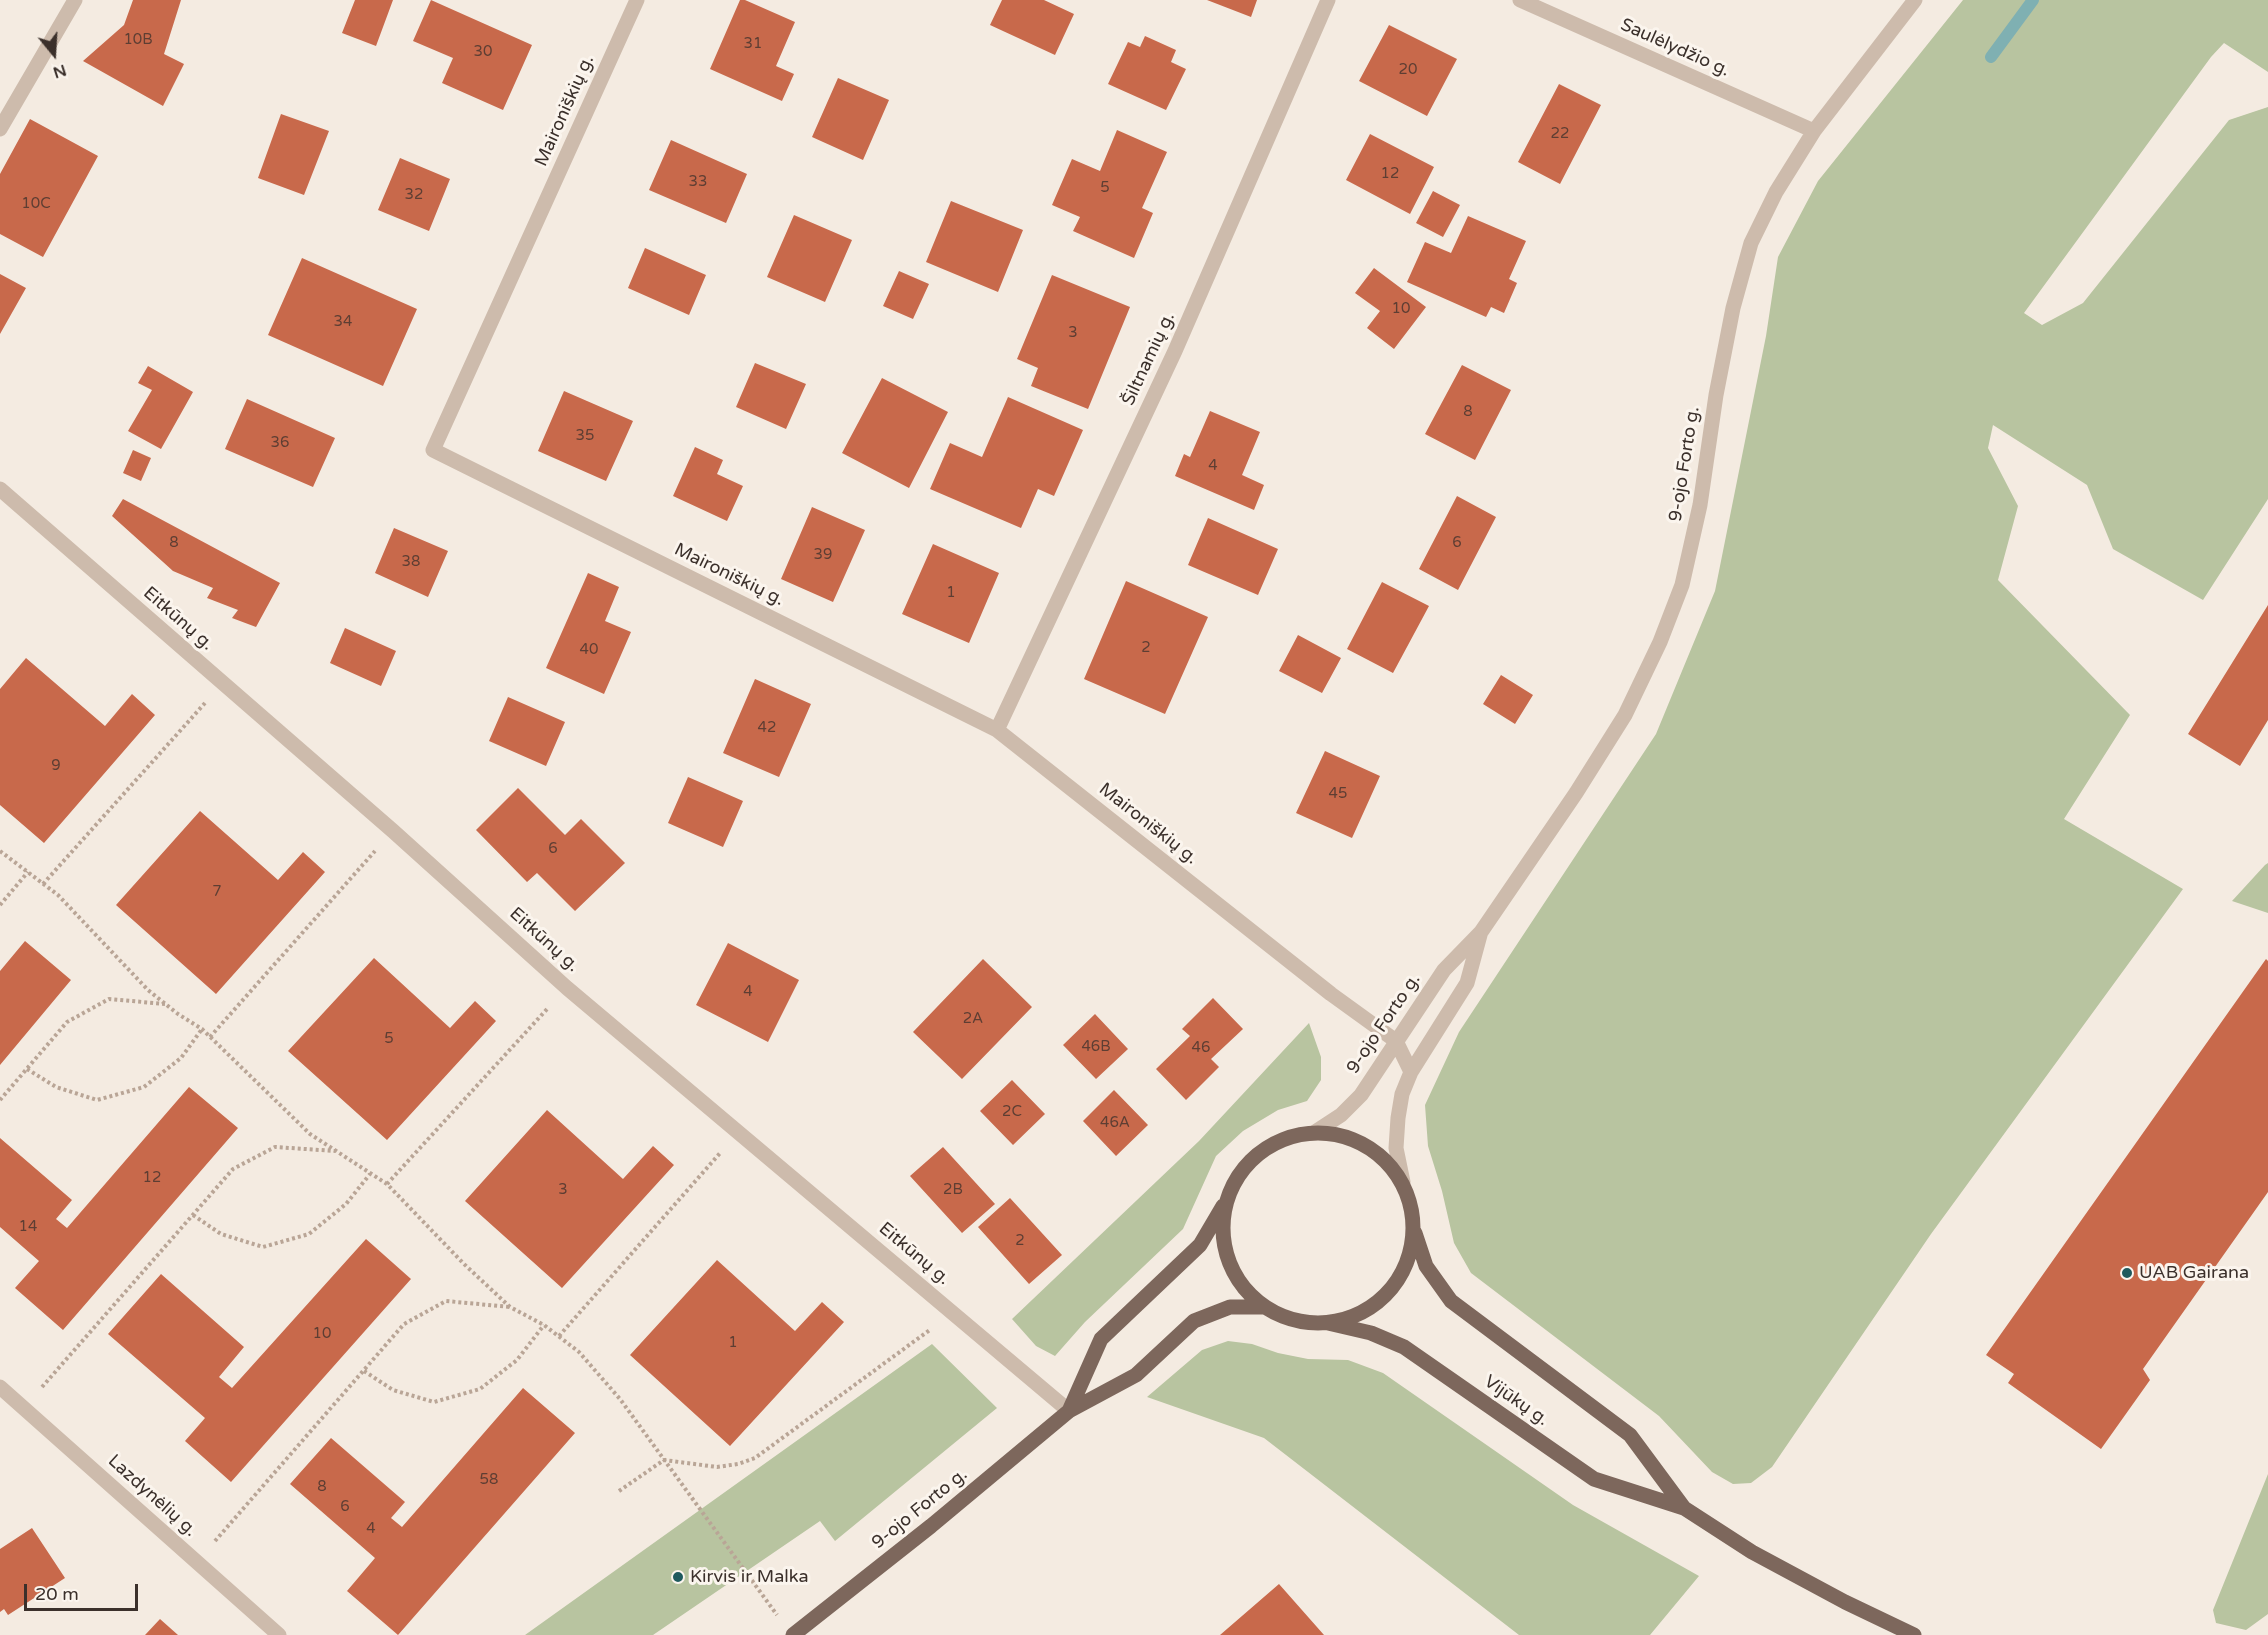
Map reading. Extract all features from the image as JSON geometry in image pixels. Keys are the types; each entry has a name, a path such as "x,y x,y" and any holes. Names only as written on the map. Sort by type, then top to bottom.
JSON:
{"main road":[{"path":"1315,1132 1341,1135 1366,1145 1387,1161 1403,1182 1412,1205 1414,1231 1410,1258 1397,1282 1378,1302 1355,1316 1328,1323 1306,1323 1284,1317 1264,1307 1242,1286 1228,1260 1222,1231 1226,1201 1239,1174 1259,1152 1286,1137 1315,1132"},
{"name":"9-ojo Forto g.","path":"1069,1411 1101,1339 1200,1245 1226,1201"},
{"name":"Vijūkų g.","path":"1414,1231 1426,1266 1450,1301 1630,1435 1684,1508"},
{"name":"9-ojo Forto g.","path":"793,1635 931,1526 1069,1411 1136,1375 1194,1321 1230,1307 1264,1307"},
{"name":"Vijūkų g.","path":"1328,1323 1371,1333 1404,1347 1594,1479 1684,1508 1752,1552 1845,1602 1914,1635"}],"street":[{"path":"0,129 75,0"},
{"name":"Maironiškių g.","path":"637,0 433,450 997,730 1331,994 1396,1041"},
{"name":"Šiltnamių g.","path":"997,730 1175,351 1328,0"},
{"name":"Saulėlydžio g.","path":"1520,0 1814,131"},
{"name":"9-ojo Forto g.","path":"1315,1132 1341,1116 1360,1095 1444,970 1481,932 1576,793 1619,725 1660,642 1683,585 1700,505 1716,395 1733,308 1751,243 1776,192 1814,131 1915,0"},
{"name":"Eitkūnų g.","path":"0,489 393,831 567,988 1069,1411"},
{"name":"9-ojo Forto g.","path":"1403,1182 1396,1148 1402,1094 1411,1072 1467,983 1481,932"},
{"path":"1396,1041 1411,1072"},
{"name":"Lazdynėlių g.","path":"0,1387 279,1635"}],"path":[{"path":"43,884 222,684"},
{"path":"210,1037 393,831"},
{"path":"0,851 58,895 148,990 202,1029 309,1134 387,1184 464,1264 510,1307 544,1325 579,1352 620,1399 779,1617"},
{"path":"0,905 28,872"},
{"path":"387,1184 567,988"},
{"path":"0,1100 68,1022 109,999 166,1004"},
{"path":"27,1069 56,1087 97,1100 144,1087 180,1058 202,1029"},
{"path":"559,1336 738,1132"},
{"path":"24,1408 233,1169 275,1147 335,1151"},
{"path":"193,1215 221,1234 263,1247 309,1234 346,1204 370,1174"},
{"path":"197,1562 404,1324 446,1302 510,1307"},
{"path":"619,1491 664,1460 717,1467 738,1464 755,1458 953,1312"},
{"path":"364,1371 393,1390 434,1402 480,1389 517,1360 544,1325"}],"green space":[{"path":"1963,0 2268,0 2268,72 2224,43 2211,57 2024,313 2042,325 2083,303 2229,120 2268,107 2268,499 2203,600 2113,549 2087,485 1993,425 1988,448 2018,506 1998,580 2130,715 2064,819 2183,889 1931,1234 1772,1467 1751,1483 1733,1484 1712,1472 1659,1416 1471,1273 1454,1243 1442,1191 1428,1146 1425,1105 1459,1032 1656,734 1715,591 1766,336 1778,257 1818,181"},
{"path":"2268,863 2268,913 2232,901 2265,865"},
{"path":"1309,1023 1321,1057 1321,1080 1307,1101 1278,1110 1243,1131 1216,1156 1183,1229 1085,1322 1055,1356 1036,1346 1012,1319 1199,1141"},
{"path":"1228,1341 1252,1344 1278,1353 1308,1359 1348,1360 1383,1373 1573,1505 1699,1576 1650,1635 1519,1635 1264,1438 1147,1397 1202,1350"},
{"path":"932,1344 997,1408 835,1541 820,1521 653,1635 525,1635"},
{"path":"2268,1474 2268,1614 2246,1630 2216,1623 2213,1610"}],"building":[{"path":"133,0 181,0 164,54 184,64 163,106 83,61 124,25"},
{"path":"355,0 393,0 376,46 342,33"},
{"path":"431,0 532,45 503,110 442,83 453,58 413,41"},
{"path":"740,0 745,0 795,22 776,66 794,74 782,101 710,69"},
{"path":"1002,0 1044,0 1074,14 1055,55 990,25"},
{"path":"1207,0 1257,0 1251,17"},
{"path":"1389,25 1457,59 1427,116 1359,81"},
{"path":"1145,36 1176,50 1171,62 1186,69 1166,110 1108,84 1128,42 1140,47"},
{"path":"838,78 889,100 863,160 812,137"},
{"path":"1559,84 1601,105 1560,184 1518,162"},
{"path":"281,114 329,131 304,195 258,178"},
{"path":"30,119 98,156 43,257 0,234 0,174"},
{"path":"1117,130 1167,152 1142,208 1153,213 1134,258 1073,231 1080,217 1052,205 1072,159 1100,171"},
{"path":"1370,134 1434,167 1410,214 1346,180"},
{"path":"671,140 747,174 726,223 649,190"},
{"path":"400,158 450,179 429,231 378,210"},
{"path":"1433,191 1460,205 1443,237 1416,223"},
{"path":"951,201 1023,230 998,292 926,262"},
{"path":"794,215 852,240 825,302 767,277"},
{"path":"1468,216 1526,241 1509,279 1517,283 1504,313 1491,307 1486,317 1407,282 1425,242 1451,253"},
{"path":"645,248 706,275 689,315 628,288"},
{"path":"302,258 417,309 383,386 268,335"},
{"path":"1374,268 1426,307 1394,349 1367,328 1380,311 1355,293"},
{"path":"899,271 929,284 913,319 883,306"},
{"path":"0,274 26,288 0,334"},
{"path":"1052,275 1130,307 1088,409 1031,386 1038,368 1017,359"},
{"path":"755,363 806,384 786,429 736,407"},
{"path":"1462,365 1511,390 1475,460 1425,434"},
{"path":"148,366 193,392 161,449 128,431 152,390 138,383"},
{"path":"882,378 948,412 909,488 842,453"},
{"path":"564,391 633,421 606,481 538,451"},
{"path":"1008,397 1083,430 1054,496 1038,489 1021,528 930,489 950,443 982,457"},
{"path":"247,399 335,438 313,487 225,449"},
{"path":"1210,411 1260,432 1242,475 1264,485 1254,510 1175,476 1184,454 1190,457"},
{"path":"695,447 723,460 717,474 743,486 727,521 673,496"},
{"path":"133,450 151,458 141,481 123,473"},
{"path":"1457,496 1496,517 1458,590 1419,569"},
{"path":"123,499 280,583 256,627 232,618 238,610 207,598 213,588 173,571 112,516"},
{"path":"812,507 865,530 833,602 781,579"},
{"path":"1208,518 1278,549 1258,595 1188,565"},
{"path":"394,528 448,551 428,597 375,573"},
{"path":"933,544 999,573 969,643 902,614"},
{"path":"588,573 619,587 605,621 631,632 604,694 546,668"},
{"path":"1126,581 1208,617 1165,714 1084,679"},
{"path":"1382,582 1429,606 1393,673 1347,649"},
{"path":"2268,605 2268,720 2240,766 2188,734"},
{"path":"345,628 396,651 381,686 330,663"},
{"path":"1298,635 1341,658 1322,693 1279,671"},
{"path":"26,658 105,726 132,694 155,715 44,843 0,805 0,689"},
{"path":"1501,675 1533,695 1515,724 1483,704"},
{"path":"755,679 811,704 779,777 723,753"},
{"path":"508,697 565,722 546,766 489,741"},
{"path":"1325,751 1380,776 1352,838 1296,813"},
{"path":"688,777 743,801 723,847 668,823"},
{"path":"518,788 565,835 581,819 625,863 575,911 537,873 527,882 476,830"},
{"path":"200,811 278,880 303,852 325,872 216,994 116,905"},
{"path":"25,941 71,980 0,1065 0,971"},
{"path":"728,943 799,980 768,1042 696,1005"},
{"path":"374,958 450,1028 475,1001 496,1021 387,1140 288,1051"},
{"path":"983,959 1032,1007 962,1079 913,1032"},
{"name":"UAB Gairana","path":"2266,959 2268,961 2268,1192 2143,1369 2150,1380 2101,1449 2008,1383 2014,1374 1986,1355"},
{"path":"1213,998 1243,1029 1211,1059 1219,1067 1186,1100 1156,1069 1190,1036 1182,1029"},
{"path":"1095,1014 1128,1049 1096,1079 1063,1045"},
{"path":"1012,1080 1045,1114 1013,1145 980,1111"},
{"path":"189,1087 238,1128 63,1330 15,1288 39,1261 0,1227 0,1138 72,1200 56,1219 67,1228"},
{"path":"1114,1090 1148,1125 1116,1156 1083,1121"},
{"path":"547,1110 623,1179 653,1146 674,1165 562,1288 465,1201"},
{"path":"943,1147 995,1204 962,1233 910,1176"},
{"path":"1010,1198 1062,1255 1029,1284 978,1227"},
{"path":"366,1239 411,1279 231,1482 185,1441 205,1418 108,1334 161,1274 244,1347 219,1377 232,1388"},
{"path":"717,1260 795,1331 822,1302 844,1322 730,1446 630,1355"},
{"path":"523,1388 575,1433 398,1635 347,1591 375,1558 290,1484 331,1438 405,1502 391,1518 402,1527"},
{"path":"32,1528 65,1578 8,1615 4,1609 0,1612 0,1549"},
{"path":"1279,1584 1324,1635 1220,1635"},
{"path":"160,1619 178,1635 145,1635"}],"waterway":[{"path":"1991,57 2033,0"}],"place":[{"name":"UAB Gairana","path":"2127,1273"},
{"name":"Kirvis ir Malka","path":"678,1577"}]}
